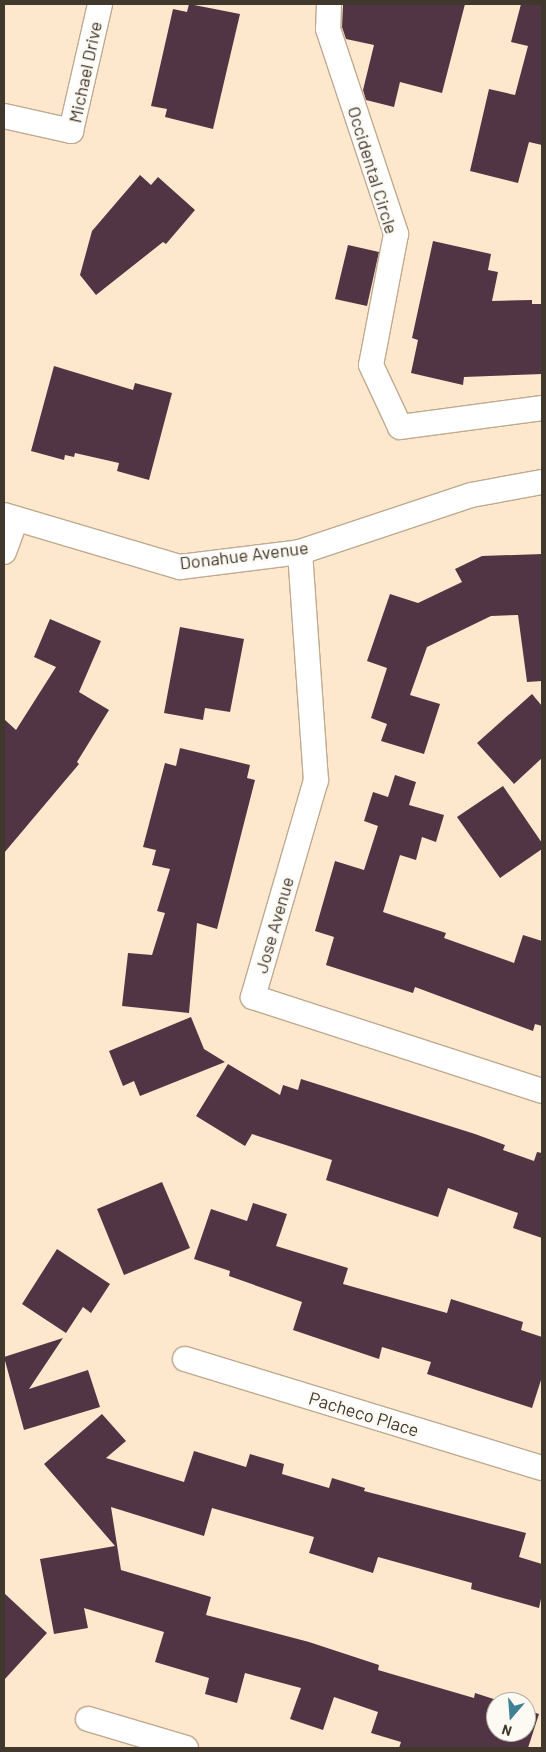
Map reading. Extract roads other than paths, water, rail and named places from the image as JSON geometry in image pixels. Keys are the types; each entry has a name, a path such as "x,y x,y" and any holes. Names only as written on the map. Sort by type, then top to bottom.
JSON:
{"street":[{"name":"Michael Drive","path":"4,116 71,131 100,4"},
{"name":"Occidental Circle","path":"329,4 328,29 396,234 371,364 400,427 542,408"},
{"name":"Donahue Avenue","path":"10,517 180,566 300,552 471,495 542,482"},
{"path":"4,552 10,517"},
{"name":"Jose Avenue","path":"300,552 316,780 253,997 542,1092"},
{"name":"Pacheco Place","path":"185,1359 542,1468"},
{"path":"88,1719 186,1748"}]}
